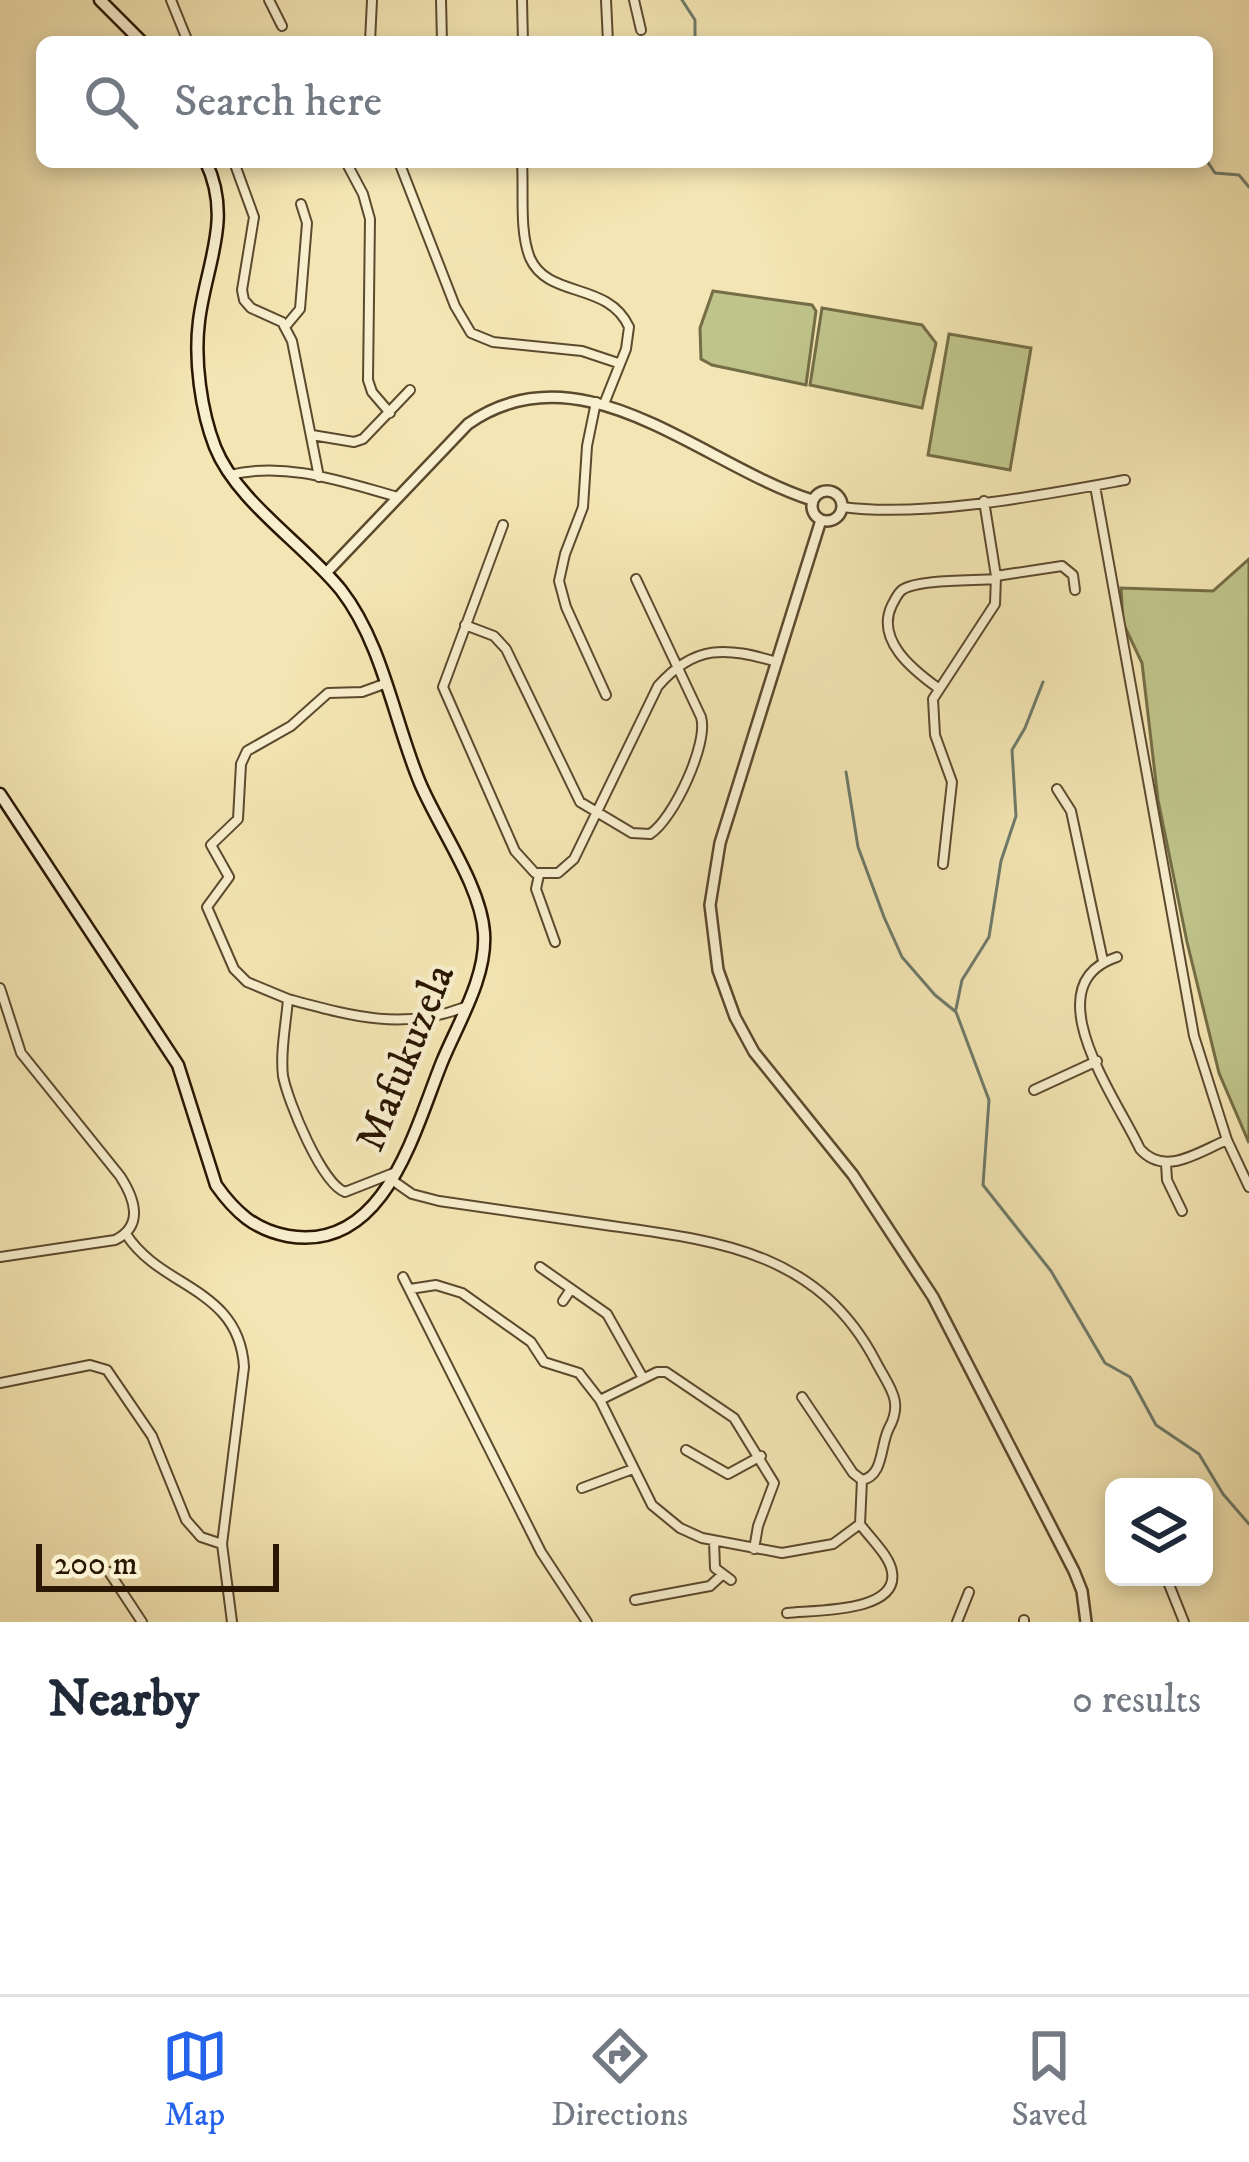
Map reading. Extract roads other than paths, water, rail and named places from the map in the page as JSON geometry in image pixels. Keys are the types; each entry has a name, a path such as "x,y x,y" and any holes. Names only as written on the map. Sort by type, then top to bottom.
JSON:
{"main road":[{"path":"100,0 136,36"},
{"name":"Mafukuzela","path":"0,794 178,1065 216,1185 238,1214 274,1233 321,1236 358,1221 375,1206 394,1176 465,1007 483,953 479,908 418,779 358,616 326,573 230,475 210,431 198,327 220,227 208,168"}],"street":[{"path":"171,0 186,36"},
{"path":"269,0 282,26"},
{"path":"370,36 372,0"},
{"path":"441,0 442,36"},
{"path":"522,0 523,36"},
{"path":"606,0 608,36"},
{"path":"634,0 641,30"},
{"path":"236,168 254,217 244,300 274,317 292,340 319,477"},
{"path":"349,168 370,219 368,380 391,413"},
{"path":"401,168 455,306 471,333 493,342 582,351 618,363"},
{"path":"522,168 530,258 551,280 598,296 627,320 630,334 587,446 583,507 559,581 606,694"},
{"path":"285,327 300,309 307,223 301,204"},
{"path":"312,435 354,442 363,439 410,390"},
{"path":"326,573 468,424 491,409 541,394 600,403 812,500"},
{"path":"230,475 266,468 398,497"},
{"path":"842,507 878,512 1125,480"},
{"path":"1095,486 1194,1036 1227,1140 1249,1187"},
{"path":"830,490 842,507 837,517 821,520 812,510 812,500 817,493 830,490"},
{"path":"943,864 952,782 934,734 933,699 992,611 996,578 984,501"},
{"path":"821,520 715,868 711,919 725,993 754,1052 853,1175 933,1297 1074,1571 1086,1622"},
{"path":"503,525 445,676 445,695 514,851 539,874 550,876 570,865 658,686 677,665 712,652 749,654 777,662"},
{"path":"938,688 907,664 888,631 888,613 896,596 910,586 1062,566 1073,575 1075,590"},
{"path":"465,625 494,637 506,649 580,802 638,835 656,831 705,733 636,579"},
{"path":"384,684 362,692 328,693 290,725 248,751 242,764 238,819 211,845 228,881 207,907 229,960 248,982 287,999 415,1022 465,1007"},
{"path":"1057,789 1071,811 1103,961"},
{"path":"539,874 536,890 555,942"},
{"path":"1117,957 1103,961 1086,977 1077,1000 1079,1022 1140,1149 1154,1162 1166,1164 1227,1140"},
{"path":"0,988 21,1053 128,1188 135,1213 126,1234 115,1240 0,1257"},
{"path":"287,999 283,1076 308,1141 334,1187 345,1192 394,1176 412,1194 439,1201 710,1240 770,1258 812,1285 866,1344 898,1409 886,1432 876,1474 862,1480"},
{"path":"1034,1090 1097,1061"},
{"path":"1166,1164 1167,1180 1182,1211"},
{"path":"126,1234 142,1253 221,1310 239,1338 244,1367 222,1544 232,1622"},
{"path":"540,1267 607,1314 643,1378"},
{"path":"403,1277 541,1552 587,1622"},
{"path":"410,1289 447,1286 462,1293 531,1342 544,1362 579,1373 600,1400 652,1505 666,1520 715,1541 782,1553 833,1544 860,1524"},
{"path":"563,1301 571,1289"},
{"path":"0,1383 90,1365 104,1367 152,1436 186,1520 201,1537 222,1544"},
{"path":"600,1400 666,1372 721,1406 761,1456 774,1483 754,1549"},
{"path":"802,1397 862,1480"},
{"path":"686,1450 728,1474 761,1456"},
{"path":"582,1488 633,1469"},
{"path":"787,1613 867,1605 891,1585 892,1566 860,1524 862,1480"},
{"path":"635,1600 710,1586 727,1577 712,1560 715,1541"},
{"path":"109,1572 142,1622"},
{"path":"1170,1586 1184,1622"},
{"path":"957,1622 969,1592"}],"waterway":[{"path":"682,0 695,20 695,36"},
{"path":"1212,168 1215,173 1239,175 1249,187"},
{"path":"956,1009 962,980 989,937 1001,861 1016,816 1012,750 1043,682"},
{"path":"846,772 858,847 884,917 902,957 956,1012 989,1100 983,1185 1051,1271 1105,1363 1130,1377 1156,1425 1199,1454 1223,1494 1249,1524"}]}
